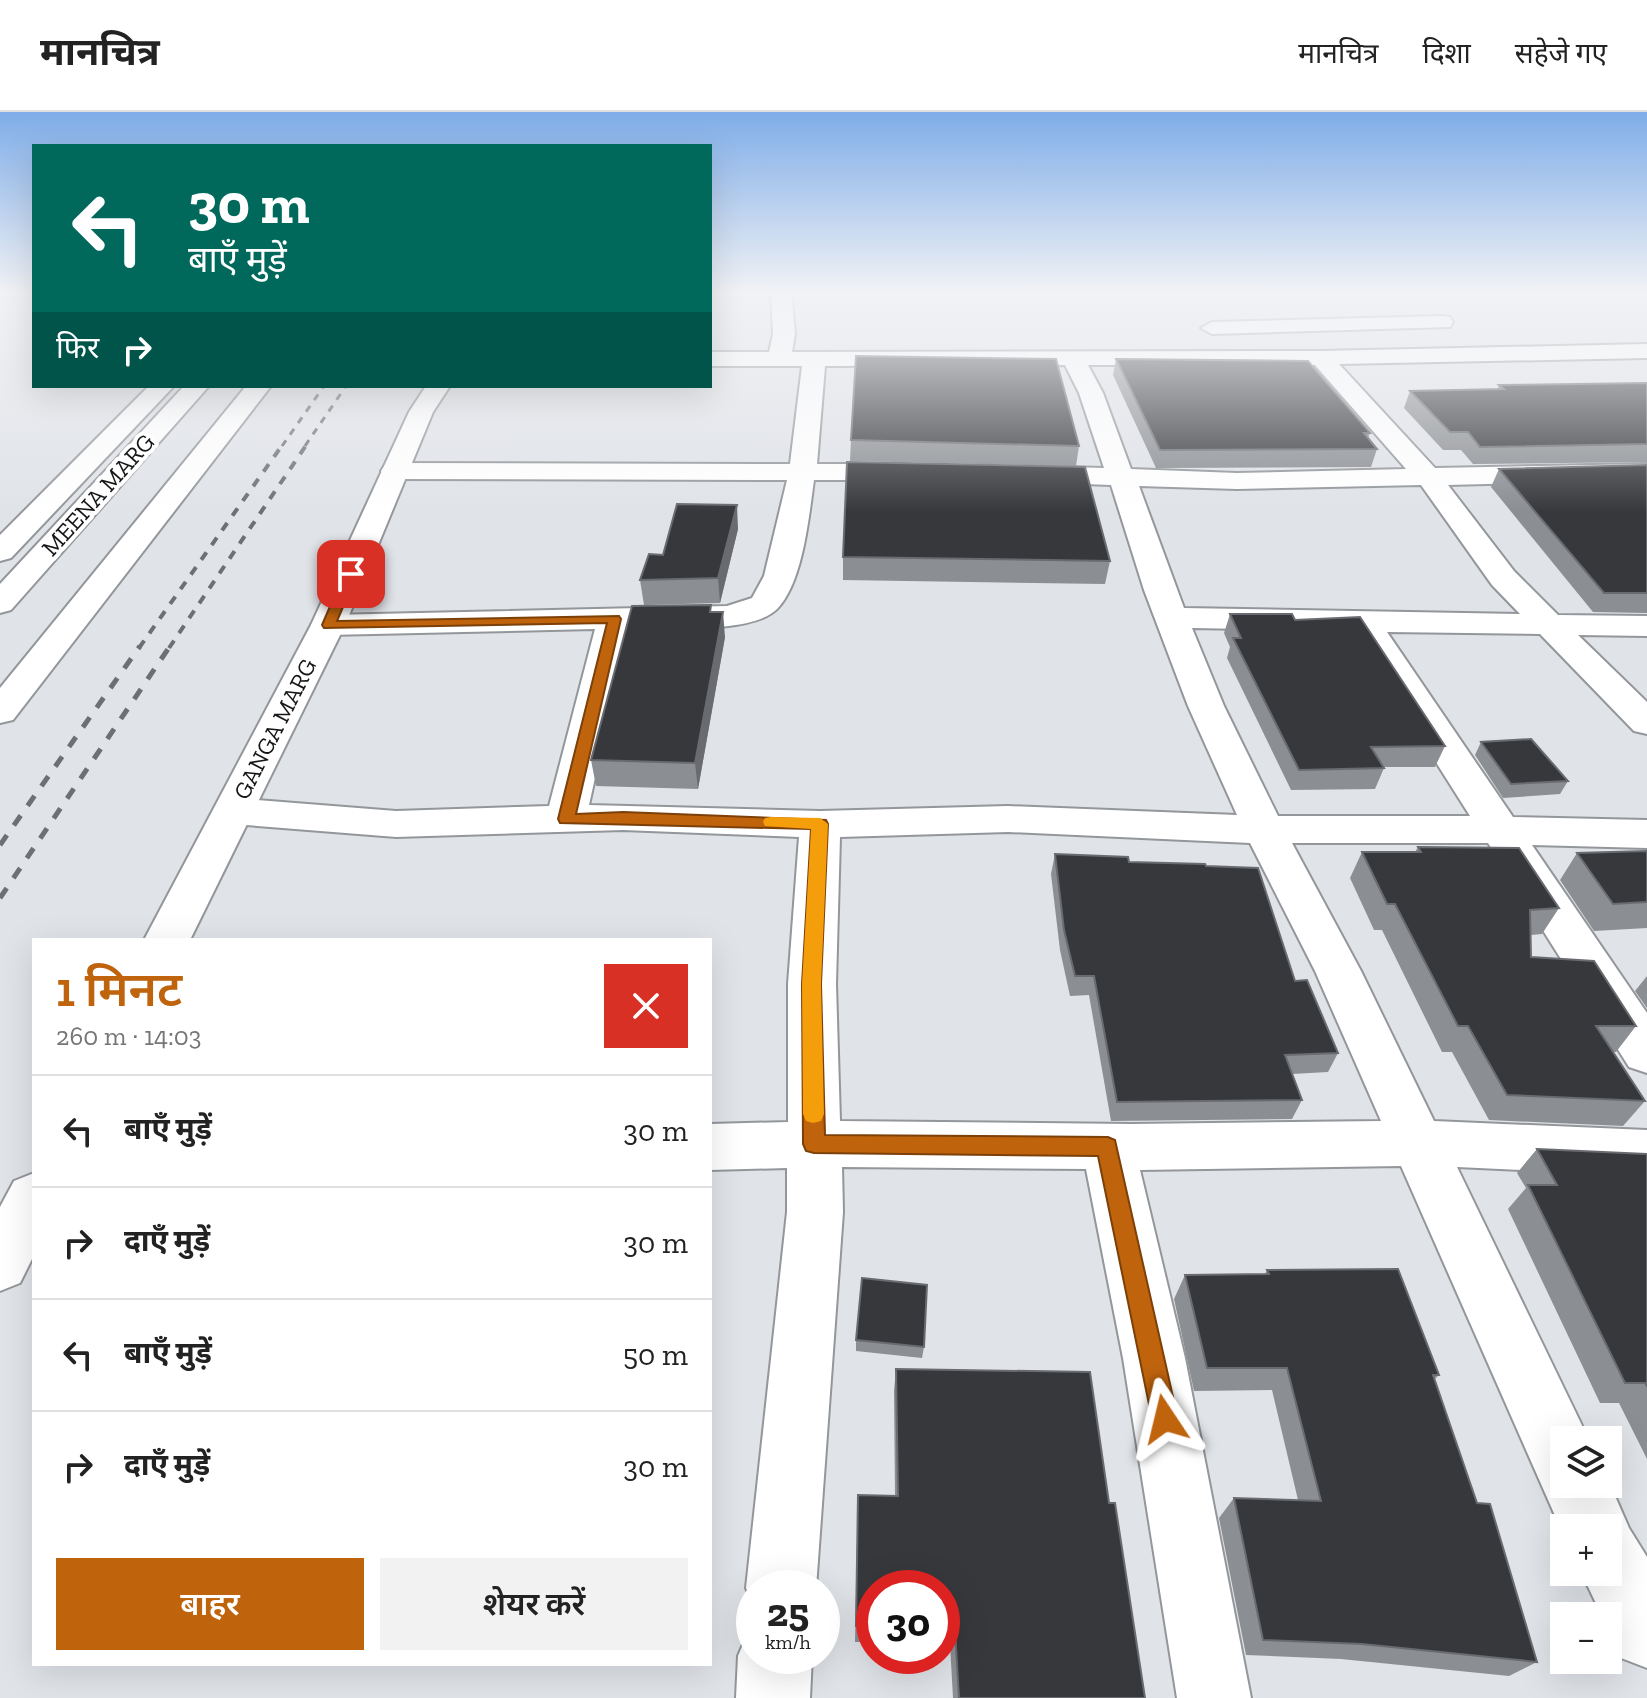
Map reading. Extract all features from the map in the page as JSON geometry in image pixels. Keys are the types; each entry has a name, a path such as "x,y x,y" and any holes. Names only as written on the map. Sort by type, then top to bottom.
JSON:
{"street":[{"path":"328,625 727,616 755,610 767,600 778,580 805,471 814,364"},
{"path":"1076,364 1091,393 1206,706 1264,830 1338,971 1550,1429"},
{"path":"1326,364 1430,479 1503,578 1647,723"},
{"path":"0,552 160,388"},
{"name":"MEENA MARG","path":"10,620 195,388"},
{"path":"0,712 257,388"},
{"name":"GANGA MARG","path":"168,938 328,625 395,471 430,395 436,388"},
{"path":"395,471 929,472"},
{"path":"1004,474 1237,481 1647,472"},
{"path":"1172,618 1647,626"},
{"path":"566,819 614,619"},
{"path":"10,620 69,625"},
{"path":"1363,621 1647,1053"},
{"path":"233,811 396,824 623,817 820,824 1008,819 1264,830 1501,830 1647,834"},
{"path":"783,1570 815,1212 812,984 820,824"},
{"path":"712,1147 1419,1143 1647,1153"},
{"path":"1108,1146 1154,1358 1214,1698"},
{"path":"0,1264 32,1202"},
{"path":"1622,1582 1647,1632"},
{"path":"773,1698 774,1674"}],"building":[{"path":"856,364 1057,364 1079,446 851,440"},
{"path":"1118,364 1311,364 1370,433 1364,433 1377,449 1160,450"},
{"path":"1647,383 1647,444 1480,447 1468,432 1450,432 1410,391 1504,389 1499,385"},
{"path":"847,462 1085,467 1110,561 843,557"},
{"path":"1647,465 1647,593 1604,593 1499,469"},
{"path":"677,504 737,505 718,578 640,580 649,554 663,555"},
{"path":"711,605 710,612 723,612 695,763 591,760 632,606"},
{"path":"1230,614 1292,614 1295,620 1360,617 1445,746 1371,747 1384,768 1299,770 1233,638 1241,638"},
{"path":"1531,739 1568,781 1511,784 1481,742"},
{"path":"1418,847 1519,848 1559,908 1530,910 1531,957 1594,961 1636,1026 1596,1026 1645,1101 1507,1095 1468,1026 1458,1026 1395,904 1387,904 1362,852 1421,852"},
{"path":"1647,851 1647,902 1613,904 1577,853"},
{"path":"1055,854 1128,857 1129,862 1258,868 1295,981 1307,980 1338,1053 1285,1055 1302,1100 1117,1102 1094,976 1075,976 1064,930"},
{"path":"1537,1149 1647,1154 1647,1386 1645,1383 1625,1383 1528,1185 1557,1185"},
{"path":"1398,1269 1439,1375 1433,1375 1477,1503 1490,1504 1537,1662 1362,1644 1263,1640 1234,1498 1321,1501 1287,1368 1207,1368 1185,1275 1269,1274 1267,1270"},
{"path":"862,1278 927,1285 924,1347 856,1340"},
{"path":"896,1369 1090,1372 1109,1503 1115,1503 1145,1698 959,1698 960,1570 857,1570 858,1495 898,1496"}],"railway":[{"path":"282,446 323,388"},
{"path":"305,446 345,388"},
{"path":"139,648 283,444"},
{"path":"169,648 307,444"},
{"path":"0,845 140,646"},
{"path":"0,898 170,646"}],"slow traffic":[{"path":"771,822 820,824 812,984 813,1114"}],"route":[{"path":"351,574 328,625 614,619 566,819 623,817 820,824 812,984 814,1144 1108,1146 1165,1419"}]}
